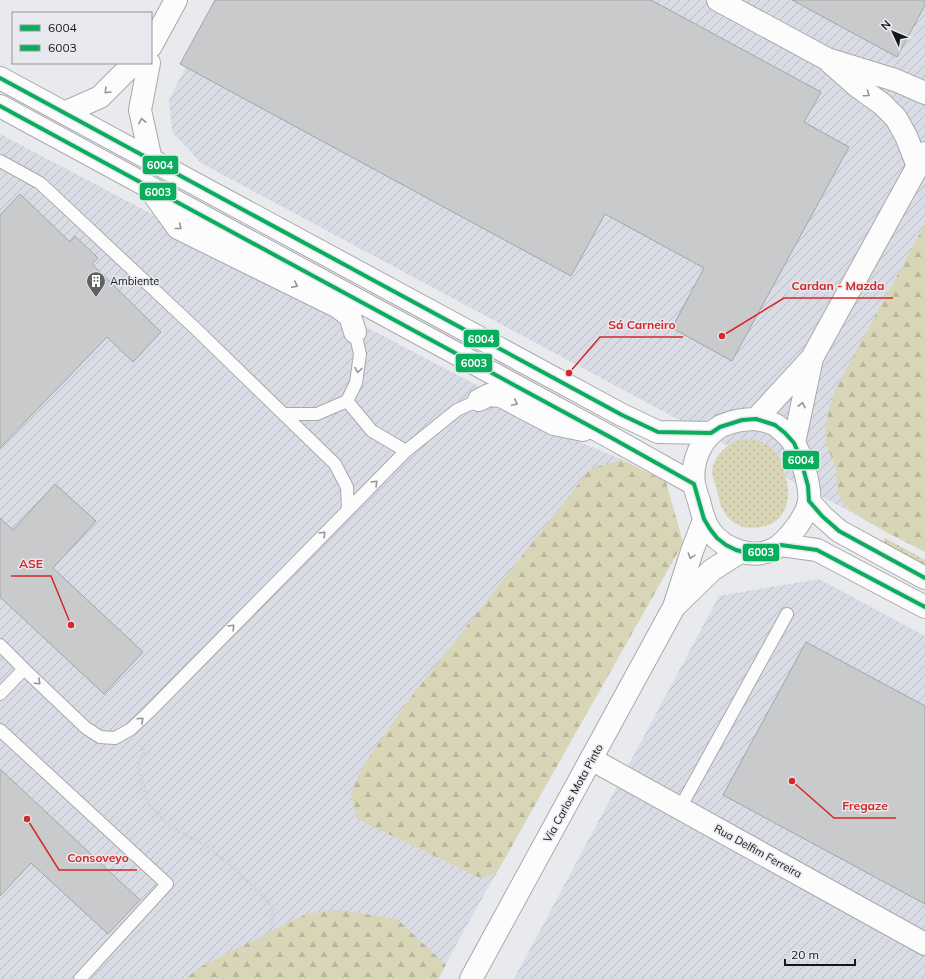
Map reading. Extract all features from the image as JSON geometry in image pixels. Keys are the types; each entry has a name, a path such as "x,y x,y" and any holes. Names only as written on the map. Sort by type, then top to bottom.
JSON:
{"main road":[{"path":"152,49 176,0"},
{"path":"718,0 827,59 895,80 925,93"},
{"path":"756,419 812,358 922,160 896,118 882,104 857,86 827,59"},
{"path":"64,113 100,97 133,64"},
{"path":"149,64 140,110 151,160"},
{"path":"0,78 622,416 658,432 711,433"},
{"path":"0,106 610,436 694,484"},
{"path":"147,185 178,228 338,307 350,316 355,332"},
{"path":"794,443 812,358"},
{"path":"479,400 489,396 502,396 554,424 610,436"},
{"path":"756,419 775,424 794,443 800,457 808,486 809,501 801,521 780,544 773,550 751,554 740,552 720,542 711,532 704,520 694,484 695,459 698,451 711,433 730,422 756,419"},
{"path":"809,501 839,532 925,578"},
{"name":"Via Carlos Mota Pinto","path":"471,979 674,607 692,551 704,520"},
{"path":"780,544 817,550 925,607"},
{"name":"Via Carlos Mota Pinto","path":"674,607 712,570 740,552"},
{"name":"Rua Delfim Ferreira","path":"591,759 925,944"}],"lane":[{"path":"0,161 6,168 40,183 197,330 335,464 347,487 348,510"},
{"path":"284,414 317,414 346,401 356,383 360,354 355,332"},
{"path":"0,645 86,728 100,737 115,738 131,729 150,711 406,452 457,410 479,400"},
{"path":"346,401 372,431 406,452"},
{"path":"680,808 787,614"},
{"path":"0,694 24,669"},
{"path":"0,730 167,884 80,979"}],"path":[{"path":"131,729 144,752 138,766 148,804 170,826 208,847 237,871 273,907 272,928 222,979"}],"shaded area":[{"path":"222,0 925,0 925,552 201,163 172,132 169,99"},
{"path":"0,134 516,406 544,427 623,460 666,482 683,543 438,979 0,979"},
{"path":"819,579 925,636 925,979 514,979 719,596"}],"green space":[{"path":"925,224 925,552 867,521 847,507 842,501 838,493 835,466 826,442 826,427 834,392"},
{"path":"746,439 762,442 776,453 785,474 788,486 787,502 785,510 781,516 769,525 752,528 740,526 734,523 725,514 721,506 712,473 714,463 722,451 730,444 738,440"},
{"path":"623,460 666,482 683,543 496,874 480,878 357,819 351,793 363,766 411,697 591,468"},
{"path":"885,538 925,560 925,566 882,543"},
{"path":"337,910 397,919 446,965 438,979 186,979 198,968 306,914"}],"building":[{"path":"215,0 651,0 821,92 804,122 849,147 732,361 672,328 704,268 605,214 571,276 180,64"},
{"path":"792,0 925,0 925,5 897,57"},
{"path":"20,194 70,242 75,236 98,258 92,264 161,332 133,362 107,337 0,448 0,215"},
{"path":"55,484 96,521 53,568 143,652 104,694 0,597 0,518 13,530"},
{"path":"806,642 925,706 925,904 723,795"},
{"path":"0,769 140,900 108,934 31,863 0,896"}],"transit line":[{"name":"6004","path":"0,78 622,415 658,432 711,433 720,427 742,420 756,419 775,425 794,443 800,457 808,486 809,501 822,516 839,531 925,578"},
{"name":"6003","path":"0,106 694,484 704,519 717,538 726,545 747,553 759,553 781,545 817,550 925,607"}],"place":[{"name":"Ambiente","path":"96,298"},
{"name":"Cardan - Mazda","path":"722,336"},
{"name":"Sá Carneiro","path":"569,373"},
{"name":"ASE","path":"71,625"},
{"name":"Fregaze","path":"792,781"},
{"name":"Consoveyo","path":"27,819"}]}
